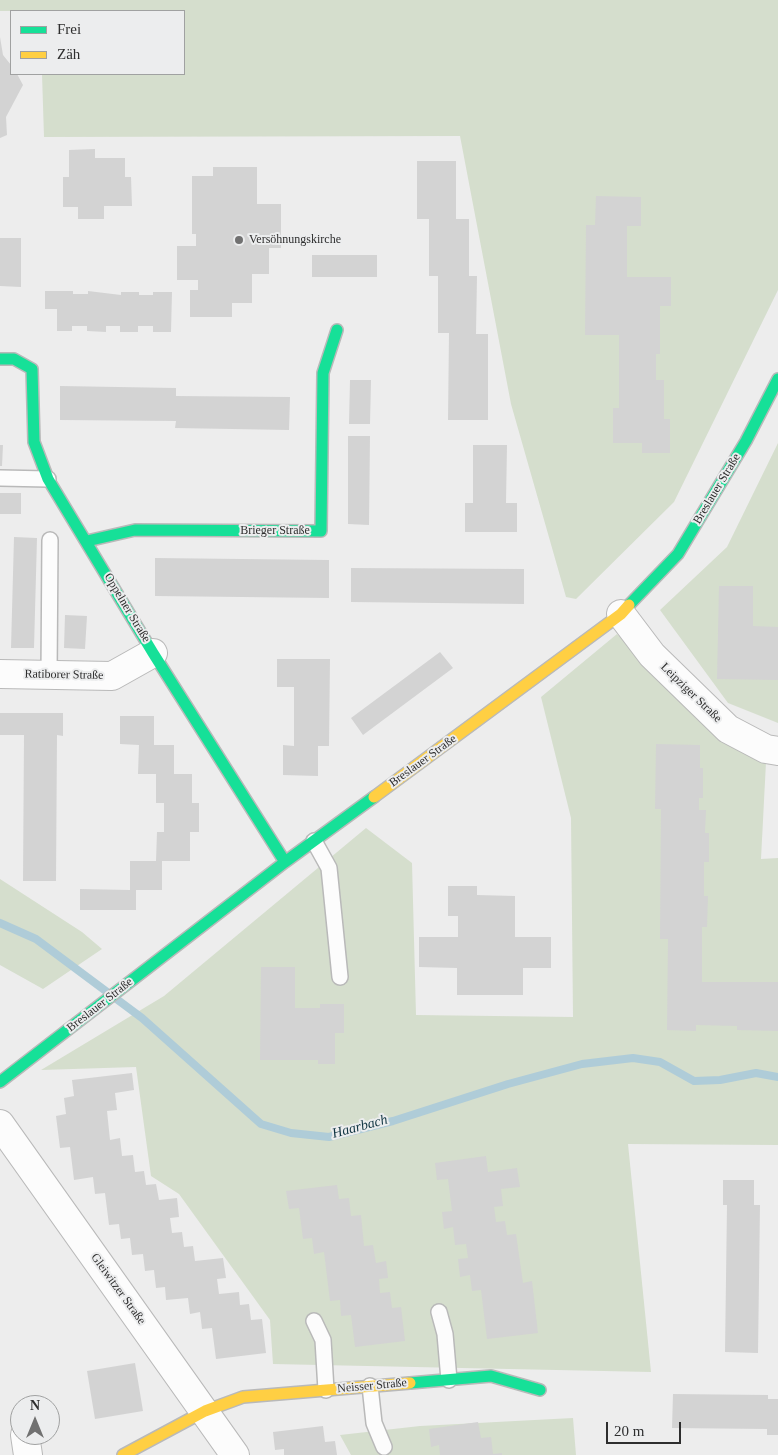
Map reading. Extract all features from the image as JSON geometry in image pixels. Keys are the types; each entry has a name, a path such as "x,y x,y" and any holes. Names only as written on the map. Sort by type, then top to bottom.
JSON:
{"street":[{"name":"Brieger Straße","path":"87,542 135,530 322,531 323,373 337,330"},
{"name":"Oppelner Straße","path":"0,359 14,359 32,369 34,442 48,479 153,653 285,862"},
{"name":"Breslauer Straße","path":"0,1082 285,862 621,614 678,554 746,441 778,379"},
{"name":"Leipziger Straße","path":"621,614 652,655 728,729 766,749 778,751"},
{"name":"Ratiborer Straße","path":"0,674 112,676 153,653"},
{"name":"Gleiwitzer Straße","path":"0,1124 235,1455"},
{"name":"Neisser Straße","path":"122,1455 205,1411 243,1397 491,1376 540,1390"}],"lane":[{"path":"0,478 48,479"},
{"path":"49,675 50,540"},
{"path":"314,841 329,868 340,977"},
{"path":"440,1312 445,1334 449,1380"},
{"path":"314,1321 322,1340 326,1390"},
{"path":"370,1386 374,1423 384,1447"}],"green space":[{"path":"0,0 778,0 778,290 674,502 576,599 566,597 511,404 460,136 44,137 42,75 185,75 185,10 0,11"},
{"path":"778,443 778,723 728,703 660,610 727,547"},
{"path":"617,634 698,714 766,762 761,859 778,858 778,1145 628,1144 651,1372 273,1364 270,1320 179,1194 151,1176 136,1067 41,1070 164,996 366,828 412,863 416,1015 573,1017 571,818 541,697"},
{"path":"0,879 82,932 102,949 43,989 0,965"},
{"path":"573,1418 576,1455 351,1455 340,1435 420,1426"}],"building":[{"path":"0,37 3,55 10,64 10,75 18,75 23,85 6,117 7,135 0,138"},
{"path":"95,149 95,158 125,158 125,177 131,177 132,206 104,206 104,219 78,219 78,207 63,207 63,177 69,177 69,150"},
{"path":"417,161 456,161 456,219 469,219 469,276 477,276 476,334 488,334 488,420 448,420 449,333 438,333 438,276 429,276 429,219 417,219"},
{"name":"Versöhnungskirche","path":"213,167 257,167 257,204 281,204 281,248 269,248 269,274 252,274 252,303 232,303 232,317 190,317 190,290 198,290 198,280 177,280 177,246 196,246 196,234 192,234 192,176 213,176"},
{"path":"596,196 641,197 641,226 627,226 627,277 671,277 671,306 660,306 660,354 656,354 656,380 664,380 664,419 670,419 670,453 642,453 642,443 613,443 613,408 619,408 619,335 585,335 586,225 595,225"},
{"path":"0,238 21,238 21,287 0,286"},
{"path":"312,255 377,255 377,277 312,277"},
{"path":"45,291 73,291 73,294 88,294 88,291 121,295 121,292 139,292 139,295 153,295 153,292 172,292 171,332 153,332 153,326 138,326 138,332 120,332 120,326 106,326 106,332 87,331 87,326 72,326 72,331 57,331 57,309 45,309"},
{"path":"350,380 371,380 370,424 349,424"},
{"path":"60,386 176,388 176,396 290,397 289,430 175,428 176,421 60,420"},
{"path":"348,436 370,436 369,525 348,524"},
{"path":"0,445 3,445 2,466 0,466"},
{"path":"473,445 507,445 506,503 517,503 517,532 465,532 465,503 473,503"},
{"path":"0,493 21,493 21,514 0,514"},
{"path":"14,537 37,538 34,648 11,648"},
{"path":"155,558 329,560 329,598 155,596"},
{"path":"351,568 524,569 524,604 351,602"},
{"path":"719,586 753,586 753,626 778,627 778,680 717,679"},
{"path":"65,615 87,616 85,649 64,648"},
{"path":"440,652 453,668 363,735 351,718"},
{"path":"277,659 330,659 329,746 318,746 318,776 283,775 283,745 294,746 294,687 277,687"},
{"path":"0,713 63,713 63,736 57,735 56,881 23,881 24,735 0,735"},
{"path":"120,716 154,716 154,745 174,745 174,774 192,774 192,803 199,803 199,832 190,832 190,861 162,861 162,890 136,890 136,910 80,910 80,889 130,890 130,861 156,861 157,832 164,832 164,803 156,803 156,774 138,774 139,745 120,744"},
{"path":"656,744 700,745 700,768 703,768 703,798 699,798 699,810 706,810 705,833 709,833 709,862 704,862 704,896 708,896 707,927 702,927 702,982 778,982 778,1031 737,1030 737,1026 696,1025 696,1031 667,1030 668,939 660,939 661,809 655,809"},
{"path":"448,886 477,886 477,895 515,896 515,937 551,937 551,968 523,968 523,995 457,995 457,968 419,967 419,937 458,937 458,916 448,916"},
{"path":"261,967 295,967 295,1008 320,1008 320,1004 344,1004 344,1033 335,1033 335,1064 318,1064 318,1060 260,1060"},
{"path":"132,1073 134,1090 115,1093 117,1110 107,1111 110,1140 120,1138 122,1156 133,1155 135,1172 144,1171 146,1185 156,1184 159,1200 177,1198 179,1217 170,1218 172,1233 182,1232 184,1247 193,1246 195,1261 223,1258 226,1278 217,1279 219,1294 239,1292 240,1305 249,1304 251,1320 262,1319 266,1353 216,1359 212,1328 202,1329 200,1312 190,1314 188,1298 166,1300 165,1287 156,1288 154,1270 145,1271 143,1254 132,1255 130,1238 121,1239 119,1224 109,1225 105,1193 95,1194 93,1177 74,1180 70,1147 60,1148 56,1116 66,1114 64,1098 74,1096 72,1080"},
{"path":"486,1156 488,1172 517,1168 520,1187 501,1189 503,1206 494,1207 496,1222 505,1221 507,1235 516,1234 523,1283 532,1281 538,1333 487,1339 481,1290 472,1291 470,1275 460,1277 458,1259 468,1258 466,1244 455,1245 453,1227 444,1229 442,1212 452,1211 448,1179 437,1180 435,1163"},
{"path":"723,1180 754,1180 754,1205 760,1205 758,1353 725,1352 727,1205 723,1205"},
{"path":"337,1185 339,1199 349,1198 351,1216 361,1215 364,1246 373,1245 376,1263 386,1261 388,1278 379,1279 380,1293 390,1292 392,1308 401,1307 405,1341 355,1347 351,1315 341,1316 340,1300 330,1301 324,1252 314,1254 312,1238 303,1239 299,1208 289,1209 286,1191"},
{"path":"135,1363 143,1411 95,1419 87,1371"},
{"path":"673,1394 768,1395 768,1399 778,1399 778,1435 767,1435 767,1429 672,1428"},
{"path":"478,1422 481,1438 491,1437 493,1454 502,1453 502,1455 440,1455 439,1445 431,1447 429,1429"},
{"path":"323,1426 325,1442 335,1441 337,1455 284,1455 284,1449 275,1450 273,1432"}],"waterway":[{"name":"Haarbach","path":"0,923 36,939 142,1018 261,1124 291,1133 329,1137 393,1121 508,1084 582,1064 633,1058 660,1062 694,1081 720,1080 756,1073 778,1077"}],"traffic: fast":[{"path":"87,541 135,530 321,531 323,373 337,330"},
{"path":"0,359 14,359 32,369 34,442 48,479 153,653 285,862"},
{"path":"629,605 678,554 746,441 778,379"},
{"path":"0,1082 285,862 374,797"},
{"path":"410,1383 491,1376 540,1390"}],"traffic: slow":[{"path":"374,797 621,614 629,605"},
{"path":"123,1455 205,1411 243,1397 410,1383"}],"place":[{"name":"Versöhnungskirche","path":"239,240"}]}
